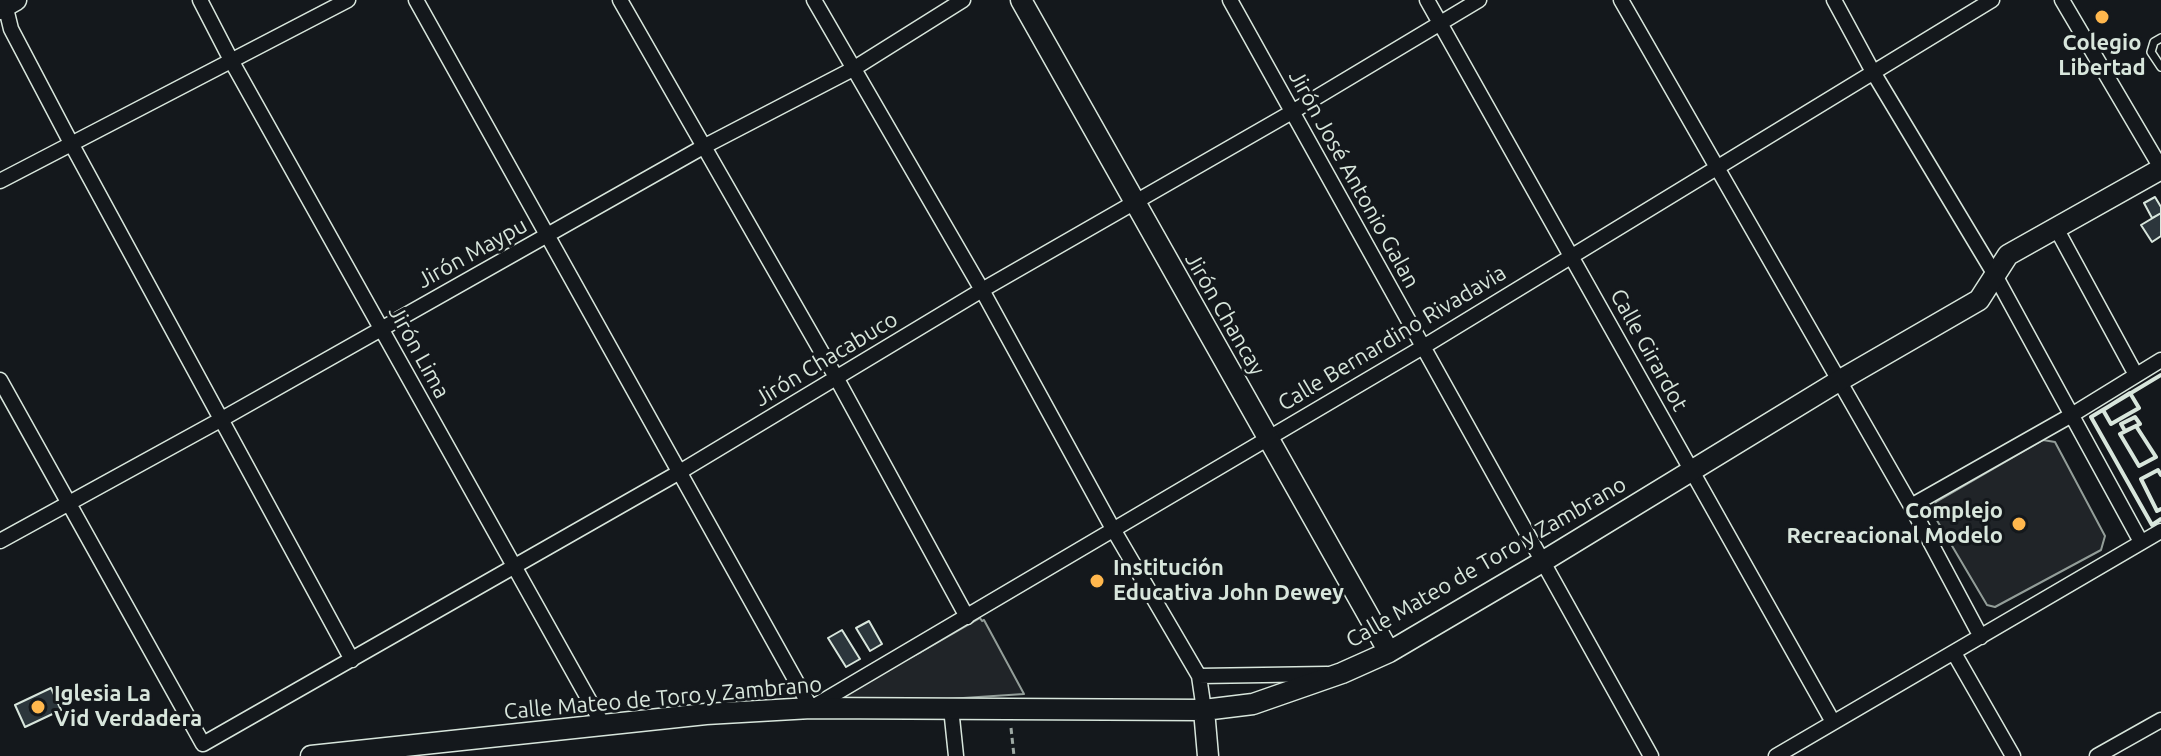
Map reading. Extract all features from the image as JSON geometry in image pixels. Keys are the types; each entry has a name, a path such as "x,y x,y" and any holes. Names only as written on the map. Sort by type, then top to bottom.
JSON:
{"street":[{"name":"Jirón Lima","path":"200,0 380,330 603,725"},
{"path":"0,181 348,0"},
{"path":"416,0 811,708"},
{"path":"620,0 837,379 967,617"},
{"path":"814,0 982,290 1113,529 1199,676 1208,756"},
{"name":"Jirón Maypu","path":"0,541 703,147 853,69 963,0"},
{"name":"Jirón Chancay","path":"1021,0 1389,652"},
{"name":"Jirón José Antonio Galan","path":"1230,0 1651,756"},
{"name":"Calle Girardot","path":"1427,0 1833,722"},
{"name":"Jirón Chacabuco","path":"203,750 1479,0"},
{"path":"1621,0 1837,382 1911,506 1981,637"},
{"path":"1834,0 1873,72 1995,275 2141,542"},
{"name":"Calle Bernardino Rivadavia","path":"811,708 1423,347 1992,0"},
{"path":"2062,0 2161,168"},
{"path":"6,4 11,29 72,145 352,660"},
{"name":"Calle Mateo de Toro y Zambrano","path":"311,756 603,725 811,708 1204,710 1253,704 1342,673 1389,652 1542,562 1691,469 1979,300 2008,255 2161,168"},
{"path":"2056,228 2136,375"},
{"path":"1911,506 2070,416 2161,360"},
{"path":"0,380 203,750"},
{"path":"1776,756 2161,531"},
{"path":"1954,653 2013,756"},
{"path":"1199,676 1342,673"},
{"path":"951,708 956,756"},
{"path":"2097,756 2161,720"}],"lane":[{"path":"2161,38 2154,42 2151,52 2161,67"}],"path":[{"path":"1008,708 1014,756"}],"shaded area":[{"name":"Complejo Recreacional Modelo","path":"2043,440 2055,442 2105,536 2101,550 1995,607 1987,605 1932,512 1936,502"},
{"path":"980,618 984,620 1024,694 811,708 921,652"}],"building":[{"path":"2155,197 2161,213 2152,218 2144,203"},
{"path":"2161,213 2161,236 2152,242 2141,225"},
{"path":"869,621 882,644 870,651 856,628"},
{"path":"842,630 860,659 846,667 828,638"},
{"name":"Iglesia La Vid Verdadera","path":"51,688 61,710 25,727 15,705"}],"wall":[{"path":"2161,375 2091,417 2152,525 2161,519"},
{"path":"2130,393 2139,408 2111,424 2103,410 2130,393"},
{"path":"2135,417 2140,424 2125,431 2121,424 2135,417"},
{"path":"2136,426 2156,457 2139,466 2120,434 2136,426"},
{"path":"2161,475 2158,470 2141,479 2157,511 2161,509"}],"place":[{"name":"Colegio Libertad","path":"2102,17"},
{"name":"Complejo Recreacional Modelo","path":"2019,524"},
{"name":"Institución Educativa John Dewey","path":"1097,581"},
{"name":"Iglesia La Vid Verdadera","path":"38,707"}]}
